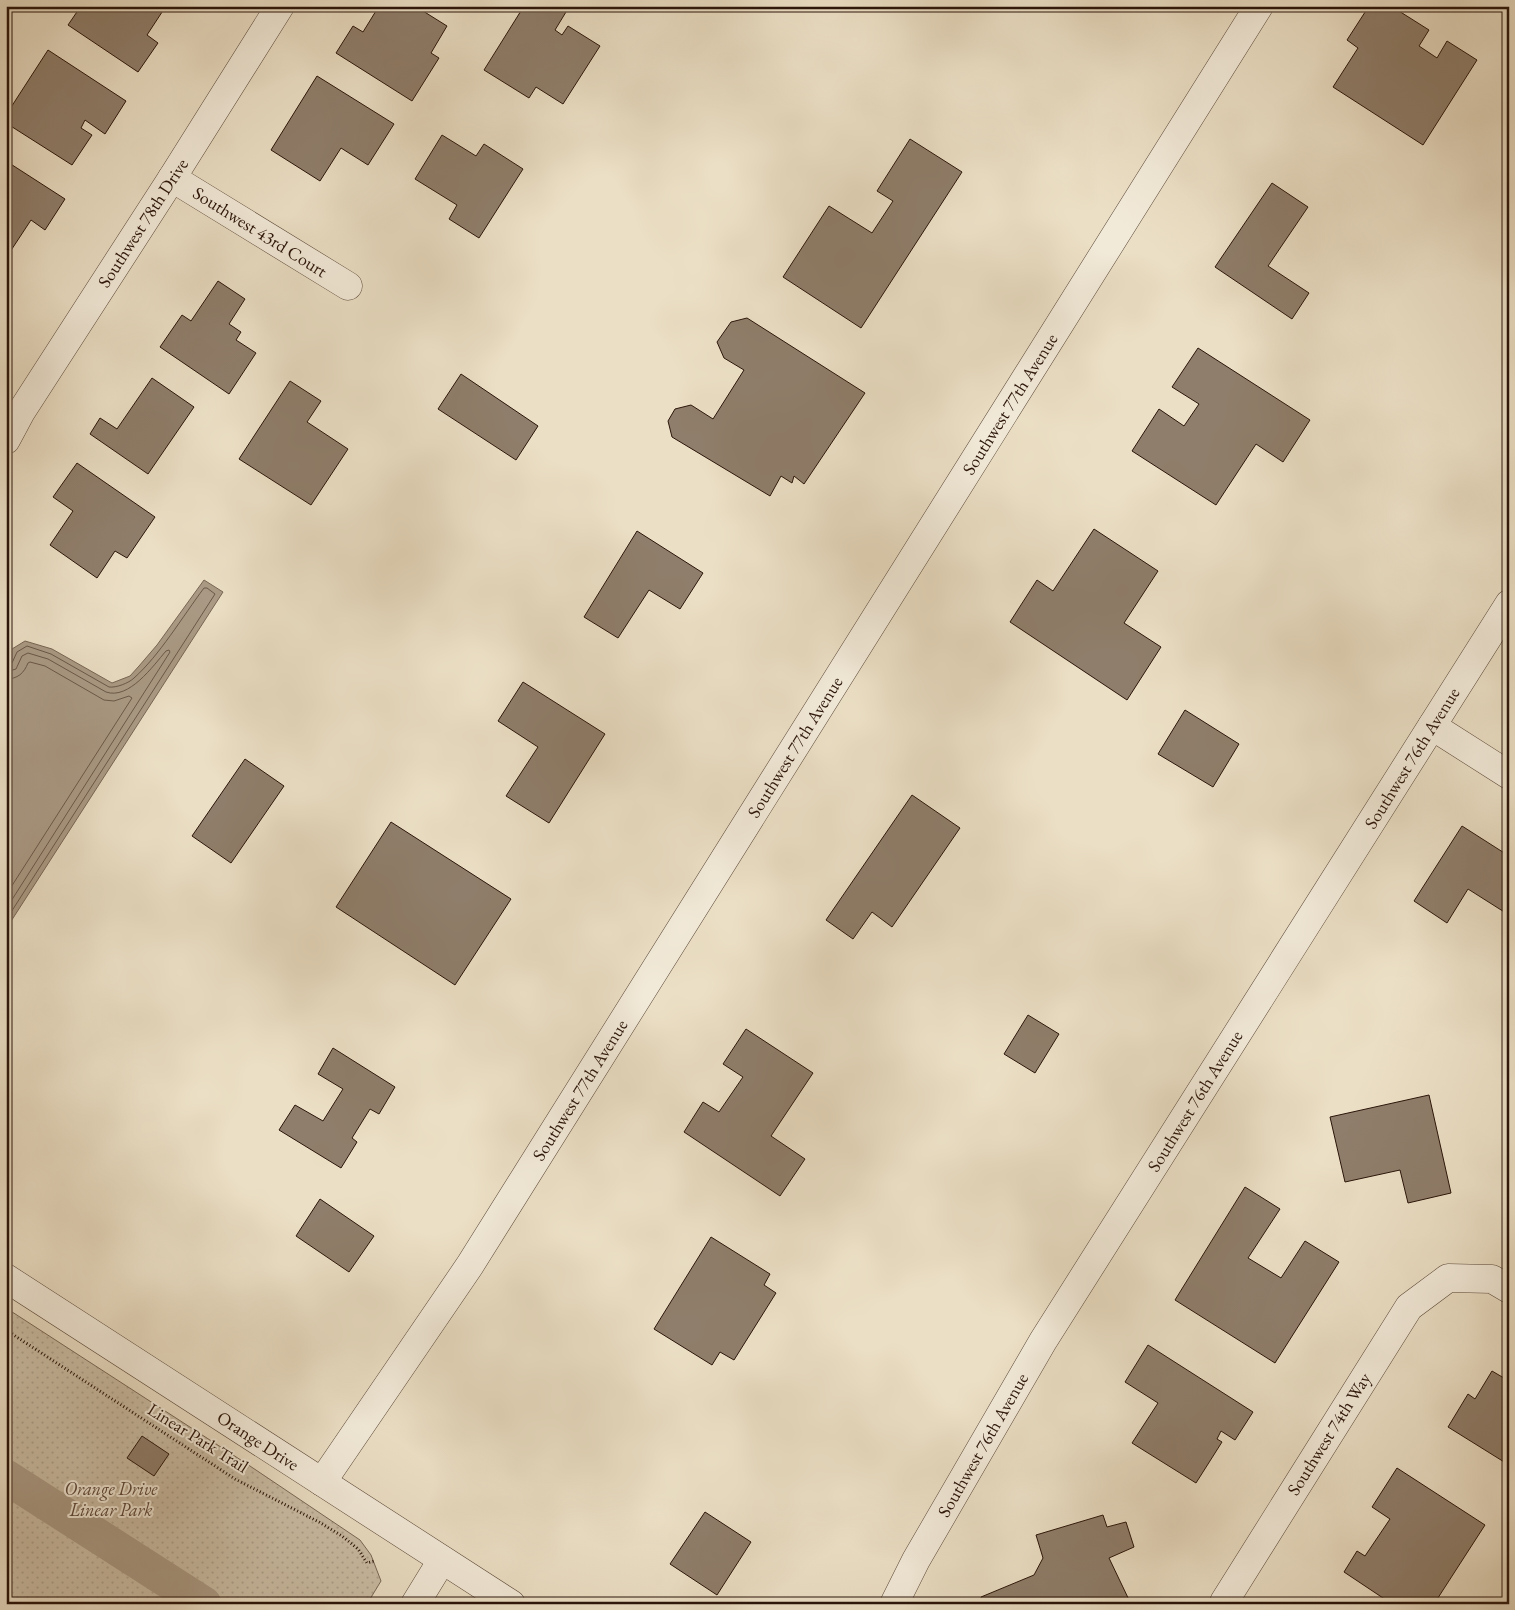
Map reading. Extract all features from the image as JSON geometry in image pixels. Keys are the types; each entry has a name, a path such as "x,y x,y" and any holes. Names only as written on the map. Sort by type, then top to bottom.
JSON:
{"street":[{"name":"Southwest 78th Drive","path":"6,440 20,412 172,178 280,6"},
{"name":"Southwest 77th Avenue","path":"322,1482 470,1266 1259,6"},
{"name":"Southwest 43rd Court","path":"172,178 348,286"},
{"name":"Southwest 76th Avenue","path":"894,1604 916,1560 1044,1341 1509,604"},
{"path":"1432,726 1509,775"},
{"name":"Orange Drive","path":"6,1278 442,1560 483,1596 511,1604"},
{"name":"Southwest 74th Way","path":"1224,1602 1409,1307 1448,1278 1492,1279 1509,1289"},
{"path":"415,1604 442,1560"}],"path":[{"name":"Linear Park Trail","path":"6,1330 235,1479 319,1522 342,1536 358,1549 367,1563 374,1561"}],"green space":[{"name":"Orange Drive Linear Park","path":"6,1308 247,1464 360,1540 371,1555 381,1581 367,1604 6,1604"}],"water":[{"path":"204,580 223,592 6,929 6,668 12,649 25,641 52,649 112,683 130,676 139,666 157,645"}],"building":[{"path":"81,6 166,6 147,35 158,43 138,72 68,25"},
{"path":"379,6 415,6 447,26 431,53 439,58 412,101 336,53 353,26 363,32"},
{"path":"524,6 558,6 566,12 555,30 562,35 568,26 600,46 563,104 536,87 529,98 484,70"},
{"path":"1369,6 1391,6 1429,30 1419,46 1437,58 1447,41 1477,60 1423,145 1333,87 1358,48 1347,40"},
{"path":"48,50 126,101 105,134 85,120 81,128 92,135 72,165 6,123 6,115"},
{"path":"317,76 394,124 368,165 341,148 320,181 271,150"},
{"path":"442,135 476,156 484,144 523,169 479,238 449,219 457,205 415,179"},
{"path":"910,139 962,172 861,328 783,277 829,206 872,233 893,201 877,191"},
{"path":"6,161 65,199 45,230 31,220 6,258"},
{"path":"1272,183 1308,207 1268,266 1309,293 1292,319 1215,267"},
{"path":"218,281 245,299 229,324 241,332 236,340 256,353 229,394 160,347 182,315 191,321"},
{"path":"747,318 865,393 804,484 794,476 792,483 781,476 770,496 672,437 668,421 675,409 691,405 713,419 744,370 724,358 717,342 731,322"},
{"path":"1198,348 1310,420 1283,462 1256,444 1216,505 1132,451 1159,409 1184,426 1199,404 1172,387"},
{"path":"461,374 538,426 516,460 438,409"},
{"path":"152,378 194,407 148,474 90,434 100,418 117,429"},
{"path":"290,381 321,401 307,422 348,449 311,505 239,459"},
{"path":"77,463 155,517 127,558 115,551 97,578 50,545 73,511 53,497"},
{"path":"1094,529 1158,571 1124,623 1161,647 1127,700 1010,622 1037,580 1053,591"},
{"path":"637,531 703,573 680,609 649,590 618,638 584,617"},
{"path":"523,682 605,734 549,823 506,796 538,747 498,721"},
{"path":"1185,710 1239,744 1213,787 1158,754"},
{"path":"245,759 284,786 231,863 192,836"},
{"path":"912,795 960,828 892,927 872,912 853,939 826,920"},
{"path":"391,822 511,899 455,985 336,907"},
{"path":"1462,826 1509,856 1509,915 1468,889 1447,923 1414,901"},
{"path":"1028,1015 1059,1034 1035,1073 1004,1054"},
{"path":"746,1029 813,1073 771,1136 805,1159 780,1196 684,1132 703,1102 719,1112 743,1077 723,1064"},
{"path":"333,1048 395,1087 379,1114 370,1109 352,1138 357,1142 341,1168 279,1130 295,1105 323,1121 343,1089 318,1074"},
{"path":"1429,1095 1451,1193 1408,1203 1400,1170 1345,1182 1330,1117"},
{"path":"1245,1187 1280,1209 1248,1258 1281,1278 1305,1241 1339,1262 1275,1363 1175,1300"},
{"path":"320,1199 374,1236 349,1272 296,1236"},
{"path":"711,1237 770,1274 764,1285 776,1293 734,1360 720,1352 712,1365 654,1329"},
{"path":"1148,1345 1253,1412 1235,1440 1221,1431 1217,1439 1222,1442 1196,1483 1132,1443 1158,1403 1125,1382"},
{"path":"1492,1371 1509,1381 1509,1465 1448,1427 1468,1394 1475,1399"},
{"path":"142,1436 169,1454 154,1476 127,1458"},
{"path":"1397,1468 1485,1525 1434,1604 1392,1604 1344,1572 1357,1551 1365,1556 1390,1519 1372,1507"},
{"path":"705,1512 751,1542 717,1595 670,1564"},
{"path":"1103,1515 1107,1527 1126,1522 1134,1547 1109,1558 1131,1604 983,1604 981,1597 1034,1575 1043,1558 1036,1535"}],"waterway":[{"path":"6,1477 204,1604"}]}
